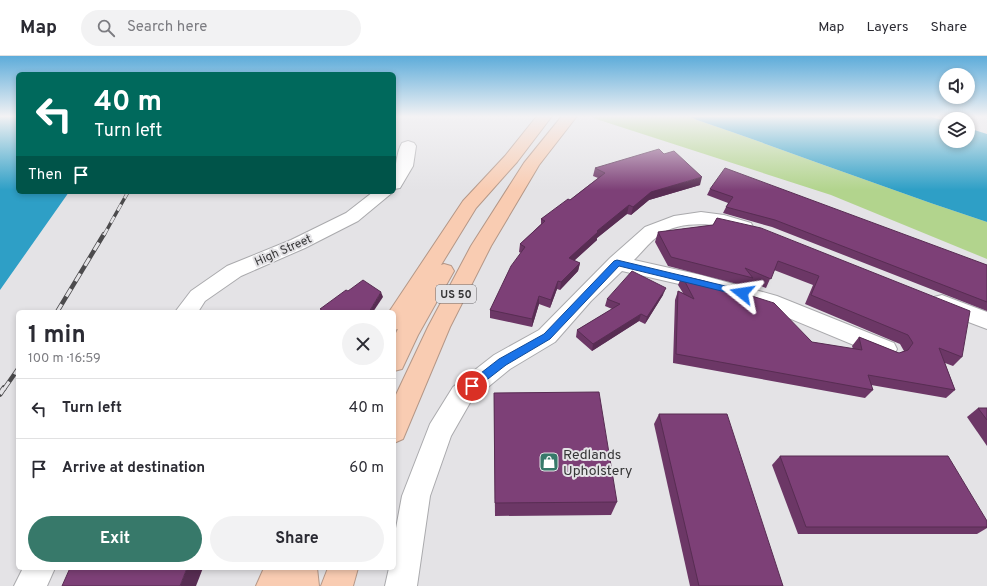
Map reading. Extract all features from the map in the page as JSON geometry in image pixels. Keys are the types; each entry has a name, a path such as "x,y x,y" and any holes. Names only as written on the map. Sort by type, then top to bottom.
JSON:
{"highway":[{"name":"US 50","path":"396,319 469,205 511,159 525,141"},
{"name":"US 50","path":"396,426 405,402 439,327 481,246 532,163 550,141"},
{"path":"396,358 407,333 462,240 469,205"},
{"path":"272,586 279,570"},
{"path":"302,570 303,586"},
{"path":"337,586 342,570"}],"street":[{"path":"396,181 405,166 408,146"},
{"name":"High Street","path":"188,310 198,296 234,271 298,244 352,217 381,194"},
{"path":"401,586 416,496 439,432 462,394 502,362 547,336 617,263 652,231 674,222 701,218 724,220 764,232"},
{"path":"617,263 702,282 769,300 891,351"},
{"path":"920,294 987,321"},
{"path":"30,586 39,570"}],"green space":[{"path":"663,141 758,141 987,222 987,259 831,195"}],"water":[{"path":"0,141 16,141 16,194 68,194 0,290"},
{"path":"758,141 939,141 939,148 975,148 975,141 987,141 987,222"}],"building":[{"path":"659,149 664,154 674,151 702,177 651,192 633,207 629,205 597,231 598,232 569,258 580,263 561,282 558,281 551,300 539,296 532,319 490,310 511,266 525,247 520,244 545,221 541,219 568,199 570,200 605,173 595,168"},
{"path":"725,168 987,265 987,302 775,220 726,207 733,197 710,189"},
{"path":"717,218 761,228 970,311 962,357 939,348 955,390 868,375 873,390 676,354 678,291 694,299 682,276 704,281 774,303 812,342 862,350 859,337 899,353 908,350 913,343 908,335 811,295 819,276 778,261 771,279 745,268 753,278 671,257 658,232 713,225"},
{"path":"632,271 666,288 647,317 641,314 593,344 577,330 620,304 607,299"},
{"path":"363,280 381,292 370,310 320,309 346,290 348,291"},
{"name":"Redlands Upholstery","path":"599,392 617,502 495,503 494,393"},
{"path":"978,408 987,408 987,420"},
{"path":"659,414 727,414 783,586 699,586"},
{"path":"780,456 948,456 987,521 987,527 806,527"},
{"path":"69,570 186,570 180,586 62,586"}],"railway":[{"path":"104,235 127,194"},
{"path":"58,310 104,234"},
{"path":"4,389 16,372"},
{"path":"0,394 4,388"}],"place":[{"name":"Redlands Upholstery","path":"549,462"}],"route":[{"path":"472,386 502,362 547,336 617,263 702,282 742,293"}]}
